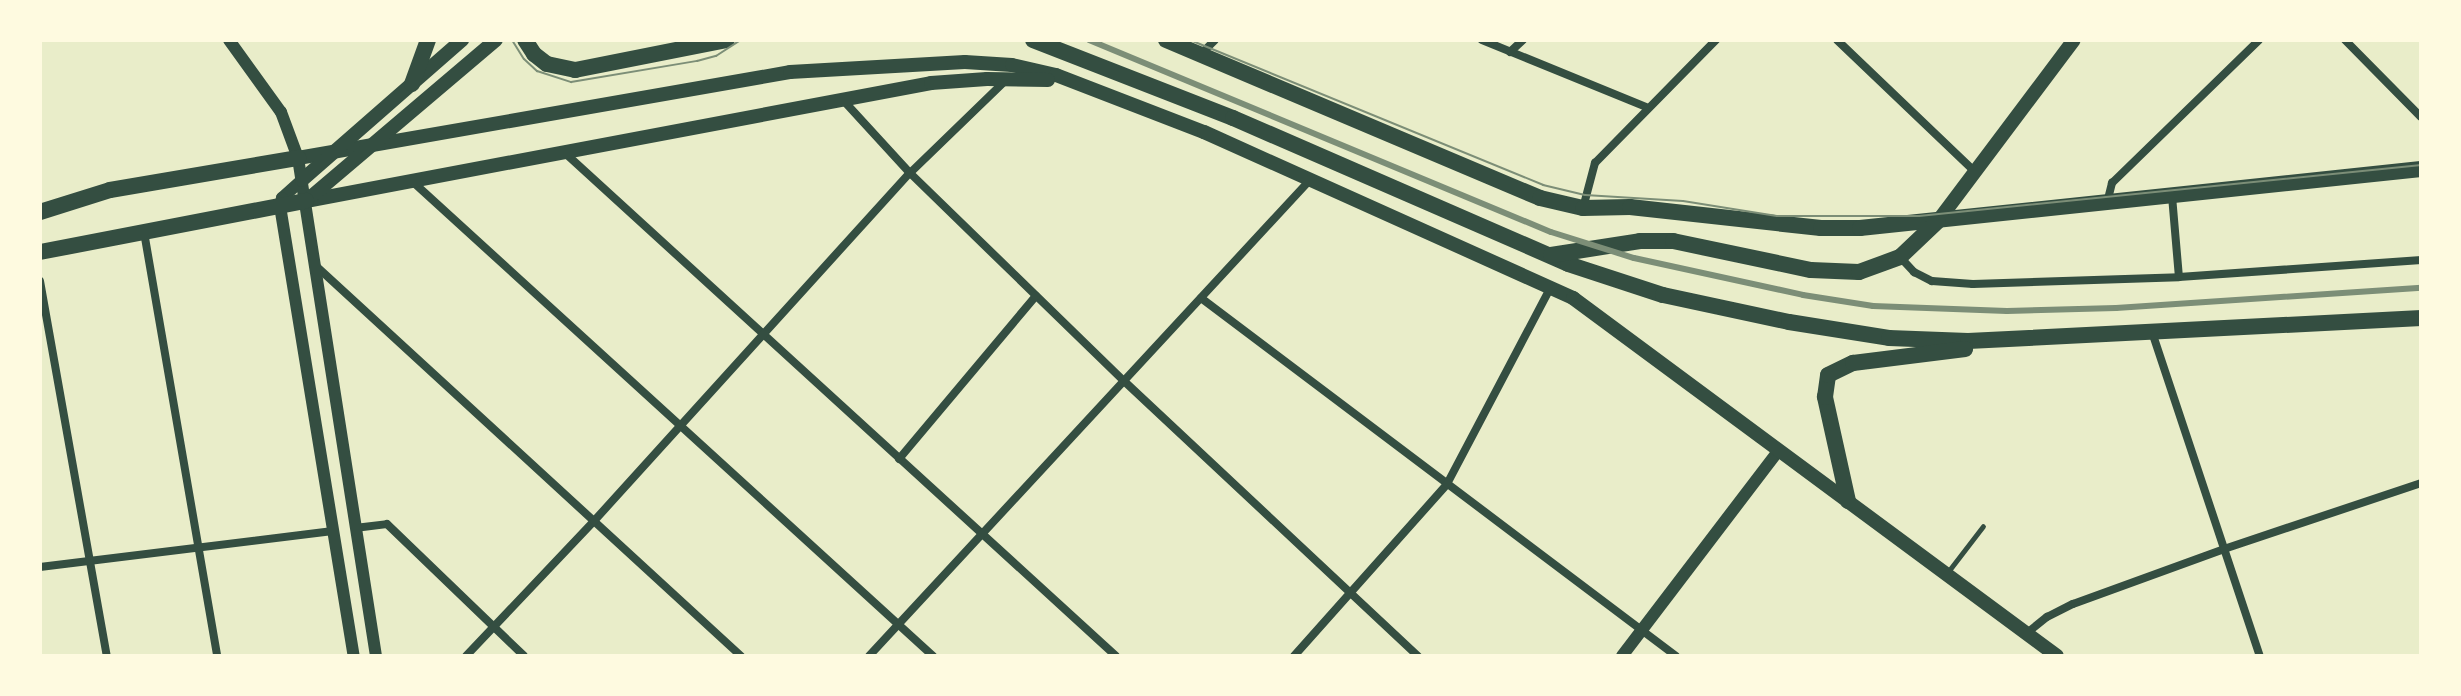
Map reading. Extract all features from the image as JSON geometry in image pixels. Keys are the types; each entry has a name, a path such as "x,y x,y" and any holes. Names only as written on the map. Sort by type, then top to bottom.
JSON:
{"main road":[{"path":"412,84 428,40"},
{"path":"302,180 462,40"},
{"path":"306,201 496,40"},
{"path":"525,40 534,54 547,64 575,70 727,40"},
{"path":"1033,40 1176,94 1542,254 1663,295 1826,329 1889,338 2036,340"},
{"path":"1166,40 1540,198 1583,208 1666,210 1821,228 1938,221 2421,169"},
{"path":"1542,254 1563,255 1632,242 1673,241 1832,272 1871,270 1900,257 1938,221 2074,40"},
{"path":"40,212 110,190 737,79 834,67 989,63 1031,68 1143,106 1551,287 1593,312 2057,656"},
{"path":"40,252 931,83 1007,78 1088,86"},
{"path":"1848,501 1824,389 1832,371 1853,363 2036,340 2421,318"}],"street":[{"path":"229,40 281,112 298,158 376,656"},
{"path":"1200,55 1215,40"},
{"path":"1482,40 1646,107"},
{"path":"1510,52 1523,40"},
{"path":"1583,208 1595,163 1646,107 1716,40"},
{"path":"1837,40 1975,172"},
{"path":"2107,203 2112,183 2259,40"},
{"path":"2345,40 2421,117"},
{"path":"466,656 594,521 910,173 1007,78"},
{"path":"843,100 910,173 1036,296 1418,656"},
{"path":"565,153 1116,656"},
{"path":"869,656 1311,179"},
{"path":"302,180 282,198 280,206 354,656"},
{"path":"413,182 933,656"},
{"path":"2172,196 2179,277"},
{"path":"144,232 217,656"},
{"path":"1900,257 1922,277 1944,282 2050,283 2421,260"},
{"path":"316,266 741,656"},
{"path":"40,281 107,656"},
{"path":"1294,656 1447,484 1551,287"},
{"path":"899,459 1036,296"},
{"path":"1201,298 1676,656"},
{"path":"2152,332 2260,656"},
{"path":"1622,656 1778,451"},
{"path":"2027,633 2047,617 2073,604 2421,483"},
{"path":"355,528 387,524 524,656"},
{"path":"40,567 333,531"}],"lane":[{"path":"1946,574 1983,526"}],"tram line":[{"path":"512,40 524,59 537,71 571,82 697,61 716,56 741,40"},
{"path":"1190,40 1543,185 1585,195 1683,201 1777,216 1919,216 2421,165"}],"railway":[{"path":"1089,40 1551,232 1634,258 1803,295 1873,306 2007,311 2116,308 2421,288"}]}
